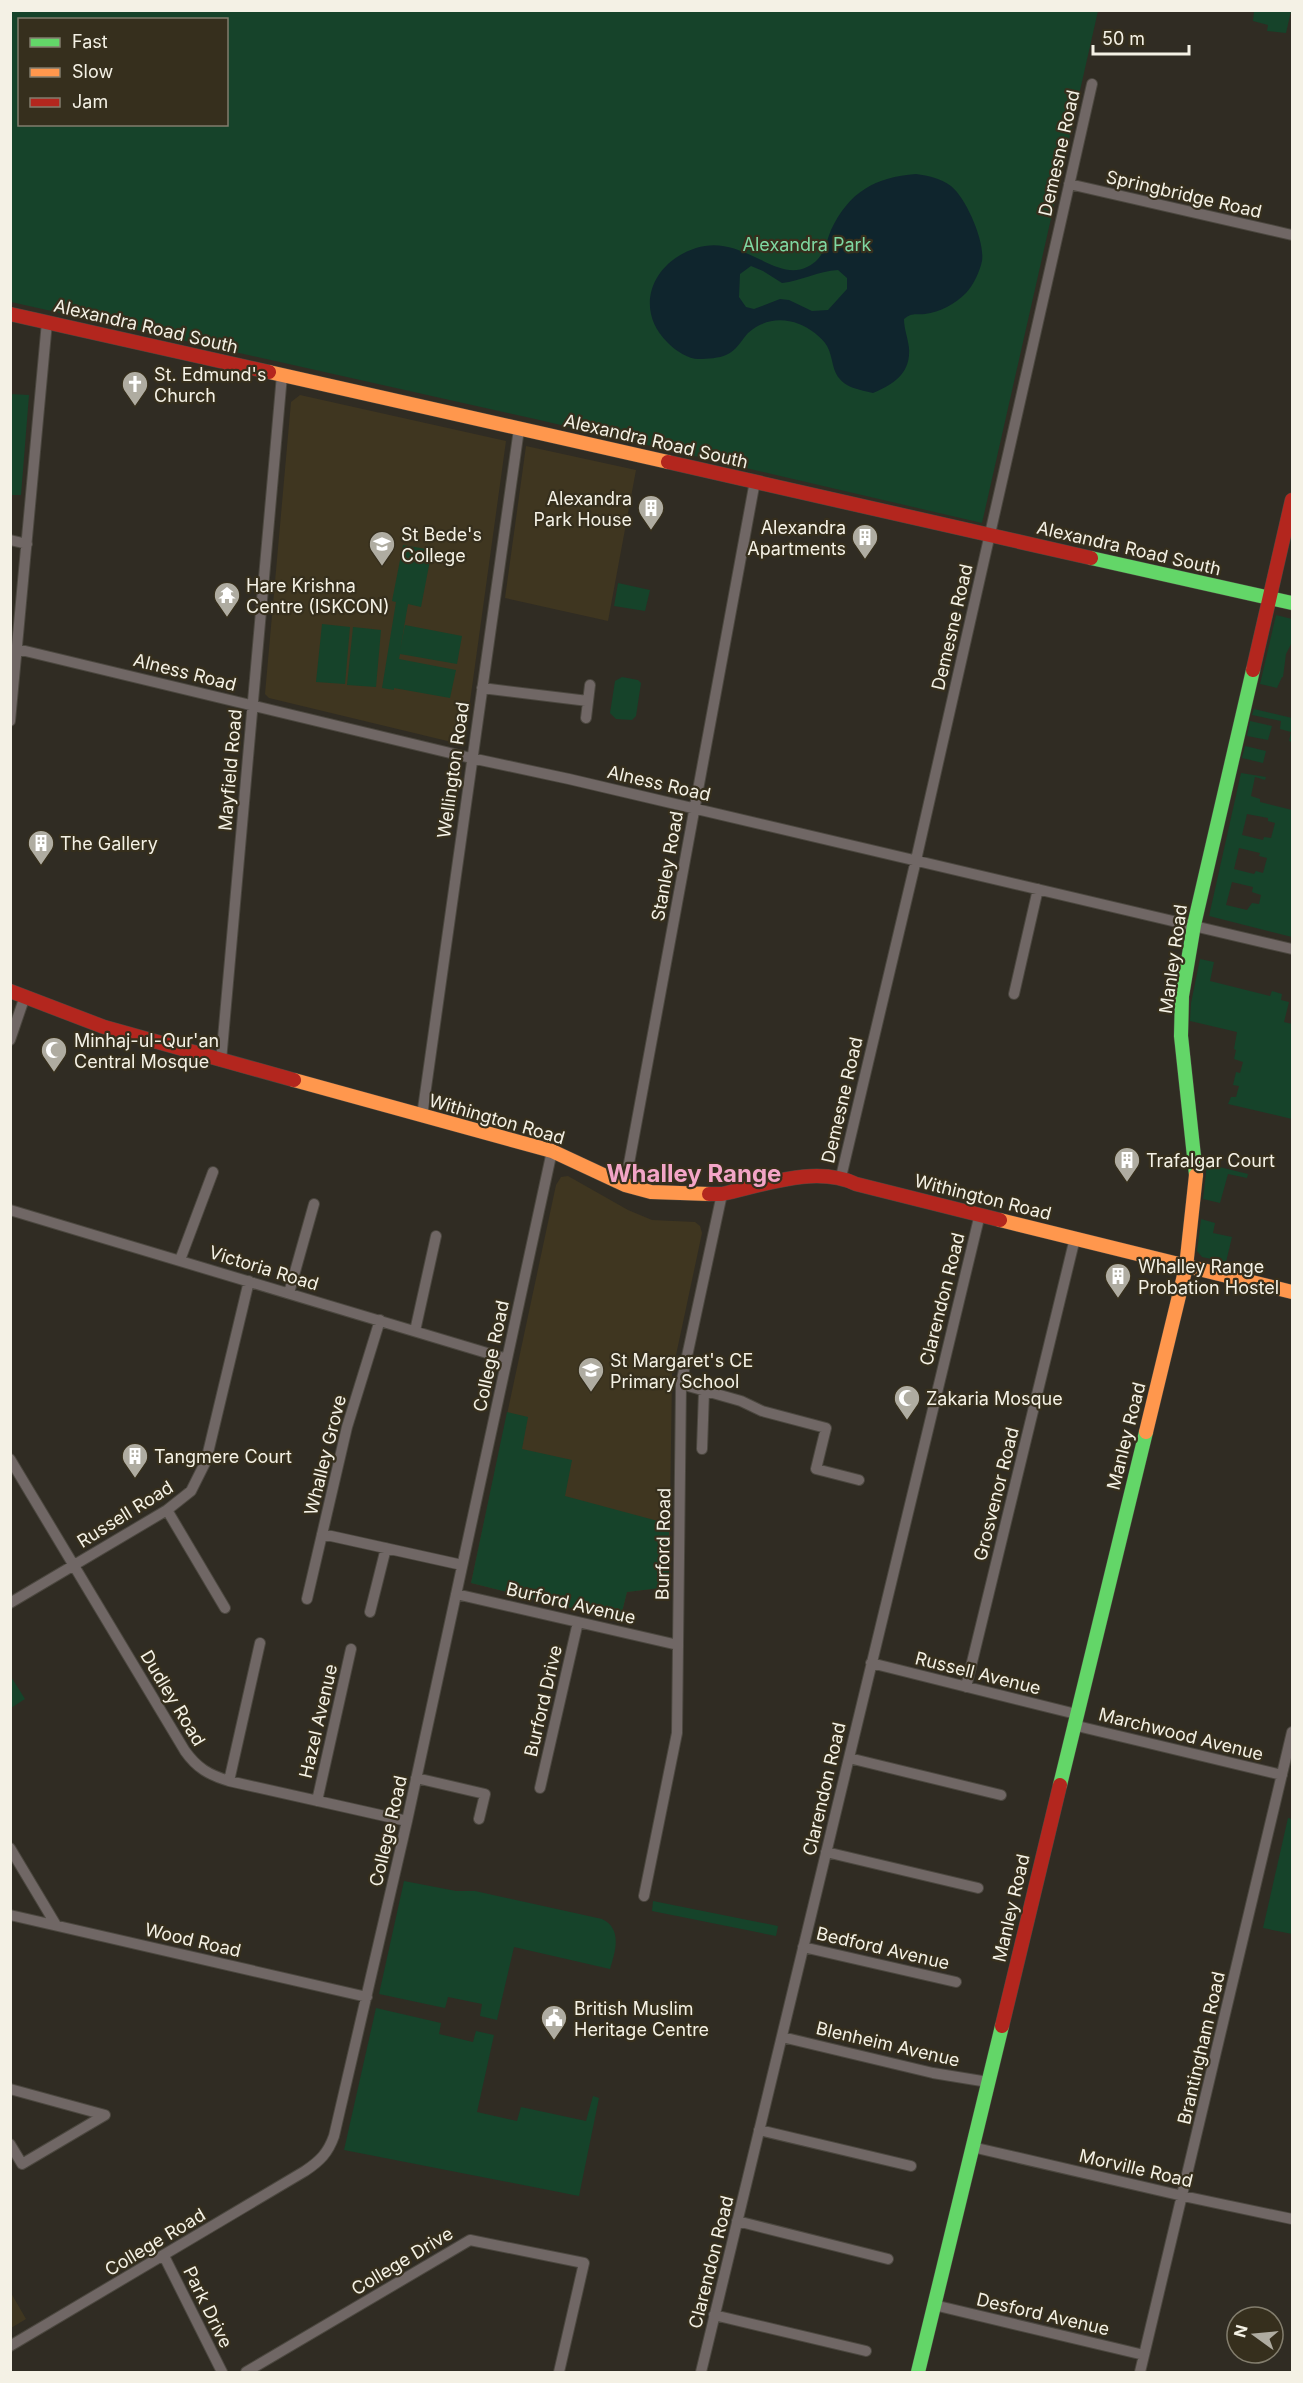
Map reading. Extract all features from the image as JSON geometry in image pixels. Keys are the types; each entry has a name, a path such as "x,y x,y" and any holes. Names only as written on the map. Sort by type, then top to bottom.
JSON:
{"street":[{"name":"Demesne Road","path":"841,1177 916,860 1092,84"},
{"name":"Springbridge Road","path":"1069,184 1293,235"},
{"name":"Alexandra Road South","path":"10,314 1293,603"},
{"path":"10,721 47,322"},
{"name":"Mayfield Road","path":"221,1061 282,375"},
{"name":"Wellington Road","path":"422,1116 519,429"},
{"name":"Stanley Road","path":"625,1185 755,482"},
{"name":"Manley Road","path":"918,2373 1186,1267 1196,1188 1196,1163 1181,1036 1182,996 1194,925 1293,500"},
{"path":"10,540 27,544"},
{"name":"Alness Road","path":"17,649 471,758 695,808 1293,949"},
{"path":"586,718 590,685"},
{"path":"482,688 588,701"},
{"path":"1014,994 1038,889"},
{"name":"Withington Road","path":"10,991 104,1027 552,1151 625,1185 651,1192 691,1195 722,1194 815,1174 841,1177 856,1184 1293,1292"},
{"path":"10,1040 25,996"},
{"name":"College Road","path":"10,2346 317,2163 328,2152 334,2136 407,1821 552,1151"},
{"path":"180,1260 213,1172"},
{"name":"Burford Road","path":"644,1896 677,1733 681,1384 722,1194"},
{"path":"289,1293 314,1204"},
{"name":"Victoria Road","path":"10,1210 507,1359"},
{"name":"Clarendon Road","path":"701,2373 980,1214"},
{"path":"415,1331 436,1236"},
{"name":"Grosvenor Road","path":"966,1687 1076,1238"},
{"name":"Russell Road","path":"10,1603 167,1510 191,1491 206,1461 249,1281"},
{"name":"Whalley Grove","path":"307,1599 347,1427 380,1320"},
{"path":"681,1384 741,1401 762,1411 826,1428 816,1469 859,1480"},
{"path":"702,1449 704,1390"},
{"name":"Dudley Road","path":"10,1459 196,1766 210,1775 228,1781 407,1821"},
{"path":"167,1510 225,1608"},
{"path":"322,1534 462,1565"},
{"path":"370,1612 386,1548"},
{"name":"Burford Avenue","path":"456,1594 678,1645"},
{"name":"Burford Drive","path":"540,1788 578,1622"},
{"path":"228,1781 260,1643"},
{"name":"Hazel Avenue","path":"317,1801 351,1649"},
{"name":"Russell Avenue","path":"872,1664 966,1687 1075,1719"},
{"name":"Marchwood Avenue","path":"1075,1719 1282,1775"},
{"name":"Brantingham Road","path":"1140,2373 1293,1731"},
{"path":"849,1758 1001,1795"},
{"path":"416,1778 485,1794 479,1819"},
{"path":"10,1848 56,1925"},
{"path":"826,1852 978,1888"},
{"name":"Wood Road","path":"10,1915 367,1997"},
{"name":"Bedford Avenue","path":"803,1947 956,1982"},
{"name":"Blenheim Avenue","path":"782,2037 933,2073 988,2082"},
{"path":"10,2089 105,2115 22,2164 10,2144"},
{"path":"759,2130 911,2166"},
{"name":"Morville Road","path":"972,2147 1293,2219"},
{"path":"737,2221 888,2259"},
{"name":"College Drive","path":"246,2373 470,2240 584,2263 559,2373"},
{"name":"Park Drive","path":"164,2256 219,2371"},
{"name":"Desford Avenue","path":"934,2305 1144,2355"},
{"path":"714,2315 866,2351"}],"shaded area":[{"name":"St Bede's College","path":"300,395 506,441 464,745 269,698 265,694 291,402"},
{"name":"St Bede's College","path":"526,446 636,470 608,621 505,598"},
{"name":"St Margaret's CE Primary School","path":"568,1176 628,1210 652,1220 695,1222 700,1226 702,1233 672,1374 669,1587 627,1592 620,1620 471,1583 556,1185 561,1177"},
{"path":"11,2293 26,2319 10,2328"}],"green space":[{"name":"Alexandra Park","path":"11,11 1098,11 982,523 535,419 11,302"},
{"path":"1254,11 1291,11 1286,33 1267,31 1268,25 1253,21"},
{"path":"10,394 29,395 21,495 11,495"},
{"path":"403,545 432,550 421,607 408,604 400,651 405,625 462,636 457,664 400,654 399,659 456,670 450,698 382,688 396,602 392,601"},
{"path":"618,583 650,590 645,611 614,606"},
{"path":"1276,615 1292,619 1292,642 1286,654 1283,677 1277,688 1260,684"},
{"path":"322,624 350,627 345,684 316,682"},
{"path":"353,627 381,630 376,687 347,685"},
{"path":"622,677 638,680 641,683 636,716 632,720 616,719 610,713 615,681"},
{"path":"1254,709 1292,718 1292,742 1289,741 1291,732 1280,729 1281,721 1252,715"},
{"path":"1250,721 1272,726 1268,740 1247,736"},
{"path":"1245,746 1266,751 1263,763 1242,758"},
{"path":"1241,773 1266,777 1265,780 1255,777 1251,796 1260,799 1260,802 1292,810 1292,937 1209,916","holes":["1247,814 1268,818 1268,821 1275,823 1271,838 1264,837 1263,840 1242,835","1239,848 1260,853 1259,856 1267,858 1263,873 1256,871 1254,874 1234,869","1232,882 1253,887 1252,892 1261,895 1259,904 1252,903 1247,910 1226,905"]},
{"path":"1200,959 1214,962 1210,981 1270,996 1272,991 1282,994 1281,1000 1289,1002 1284,1022 1292,1024 1292,1119 1228,1104 1231,1097 1236,1097 1239,1086 1233,1085 1236,1072 1240,1073 1243,1062 1234,1059 1237,1032 1190,1021 1191,1003"},
{"path":"1207,1164 1248,1174 1247,1178 1228,1174 1220,1203 1203,1199"},
{"path":"1201,1219 1215,1223 1213,1233 1232,1237 1226,1262 1202,1257 1197,1251"},
{"path":"507,1412 528,1417 522,1449 572,1460 565,1496 669,1524 669,1587 627,1592 620,1620 471,1583"},
{"path":"10,1675 25,1699 11,1708 10,1708"},
{"path":"1288,1818 1292,1819 1292,1934 1263,1928"},
{"path":"404,1881 456,1891 475,1891 602,1919 613,1929 616,1941 610,1969 514,1947 497,2020 480,2016 482,2004 448,1997 445,2008 379,1994"},
{"path":"653,1901 778,1926 776,1936 652,1911"},
{"path":"376,2008 441,2023 439,2034 473,2042 476,2031 494,2035 477,2112 517,2121 521,2107 586,2121 593,2096 599,2098 579,2196 344,2150"}],"water":[{"path":"916,174 934,178 947,183 957,192 973,220 981,243 982,261 971,286 957,301 936,311 912,315 904,319 909,357 904,371 888,386 873,393 847,385 838,376 827,346 822,339 806,327 792,322 779,320 759,325 748,333 730,353 706,359 695,359 682,354 657,330 651,316 652,288 668,264 681,255 696,248 713,245 743,252 783,269 795,270 807,267 820,256 838,217 855,196 876,183","holes":["751,266 782,283 838,270 847,278 847,289 828,310 812,311 789,300 780,299 754,309 746,307 739,297 740,274"]}],"traffic: fast":[{"path":"1091,558 1292,603"},
{"path":"1196,1175 1181,1036 1182,996 1194,925 1253,670"},
{"path":"1060,1785 1146,1432"},
{"path":"918,2372 1002,2026"}],"traffic: slow":[{"path":"269,372 668,462"},
{"path":"294,1080 552,1151 625,1185 651,1192 709,1194"},
{"path":"1146,1432 1186,1267 1196,1175"},
{"path":"1000,1220 1292,1292"}],"traffic: jam":[{"path":"10,314 269,372"},
{"path":"668,462 1091,558"},
{"path":"1253,670 1292,500"},
{"path":"10,991 104,1027 294,1080"},
{"path":"709,1194 722,1194 790,1178 824,1176 1000,1220"},
{"path":"1002,2026 1060,1785"}],"place":[{"name":"St. Edmund's Church","path":"135,407"},
{"name":"Alexandra Park House","path":"651,531"},
{"name":"Alexandra Apartments","path":"865,560"},
{"name":"St Bede's College","path":"382,567"},
{"name":"Hare Krishna Centre (ISKCON)","path":"227,618"},
{"name":"The Gallery","path":"41,866"},
{"name":"Minhaj-ul-Qur'an Central Mosque","path":"54,1073"},
{"name":"Trafalgar Court","path":"1127,1183"},
{"name":"Whalley Range Probation Hostel","path":"1118,1299"},
{"name":"St Margaret's CE Primary School","path":"591,1393"},
{"name":"Zakaria Mosque","path":"907,1421"},
{"name":"Tangmere Court","path":"135,1479"},
{"name":"British Muslim Heritage Centre","path":"554,2041"}],"district":[{"name":"Whalley Range","path":"694,1173"}]}
